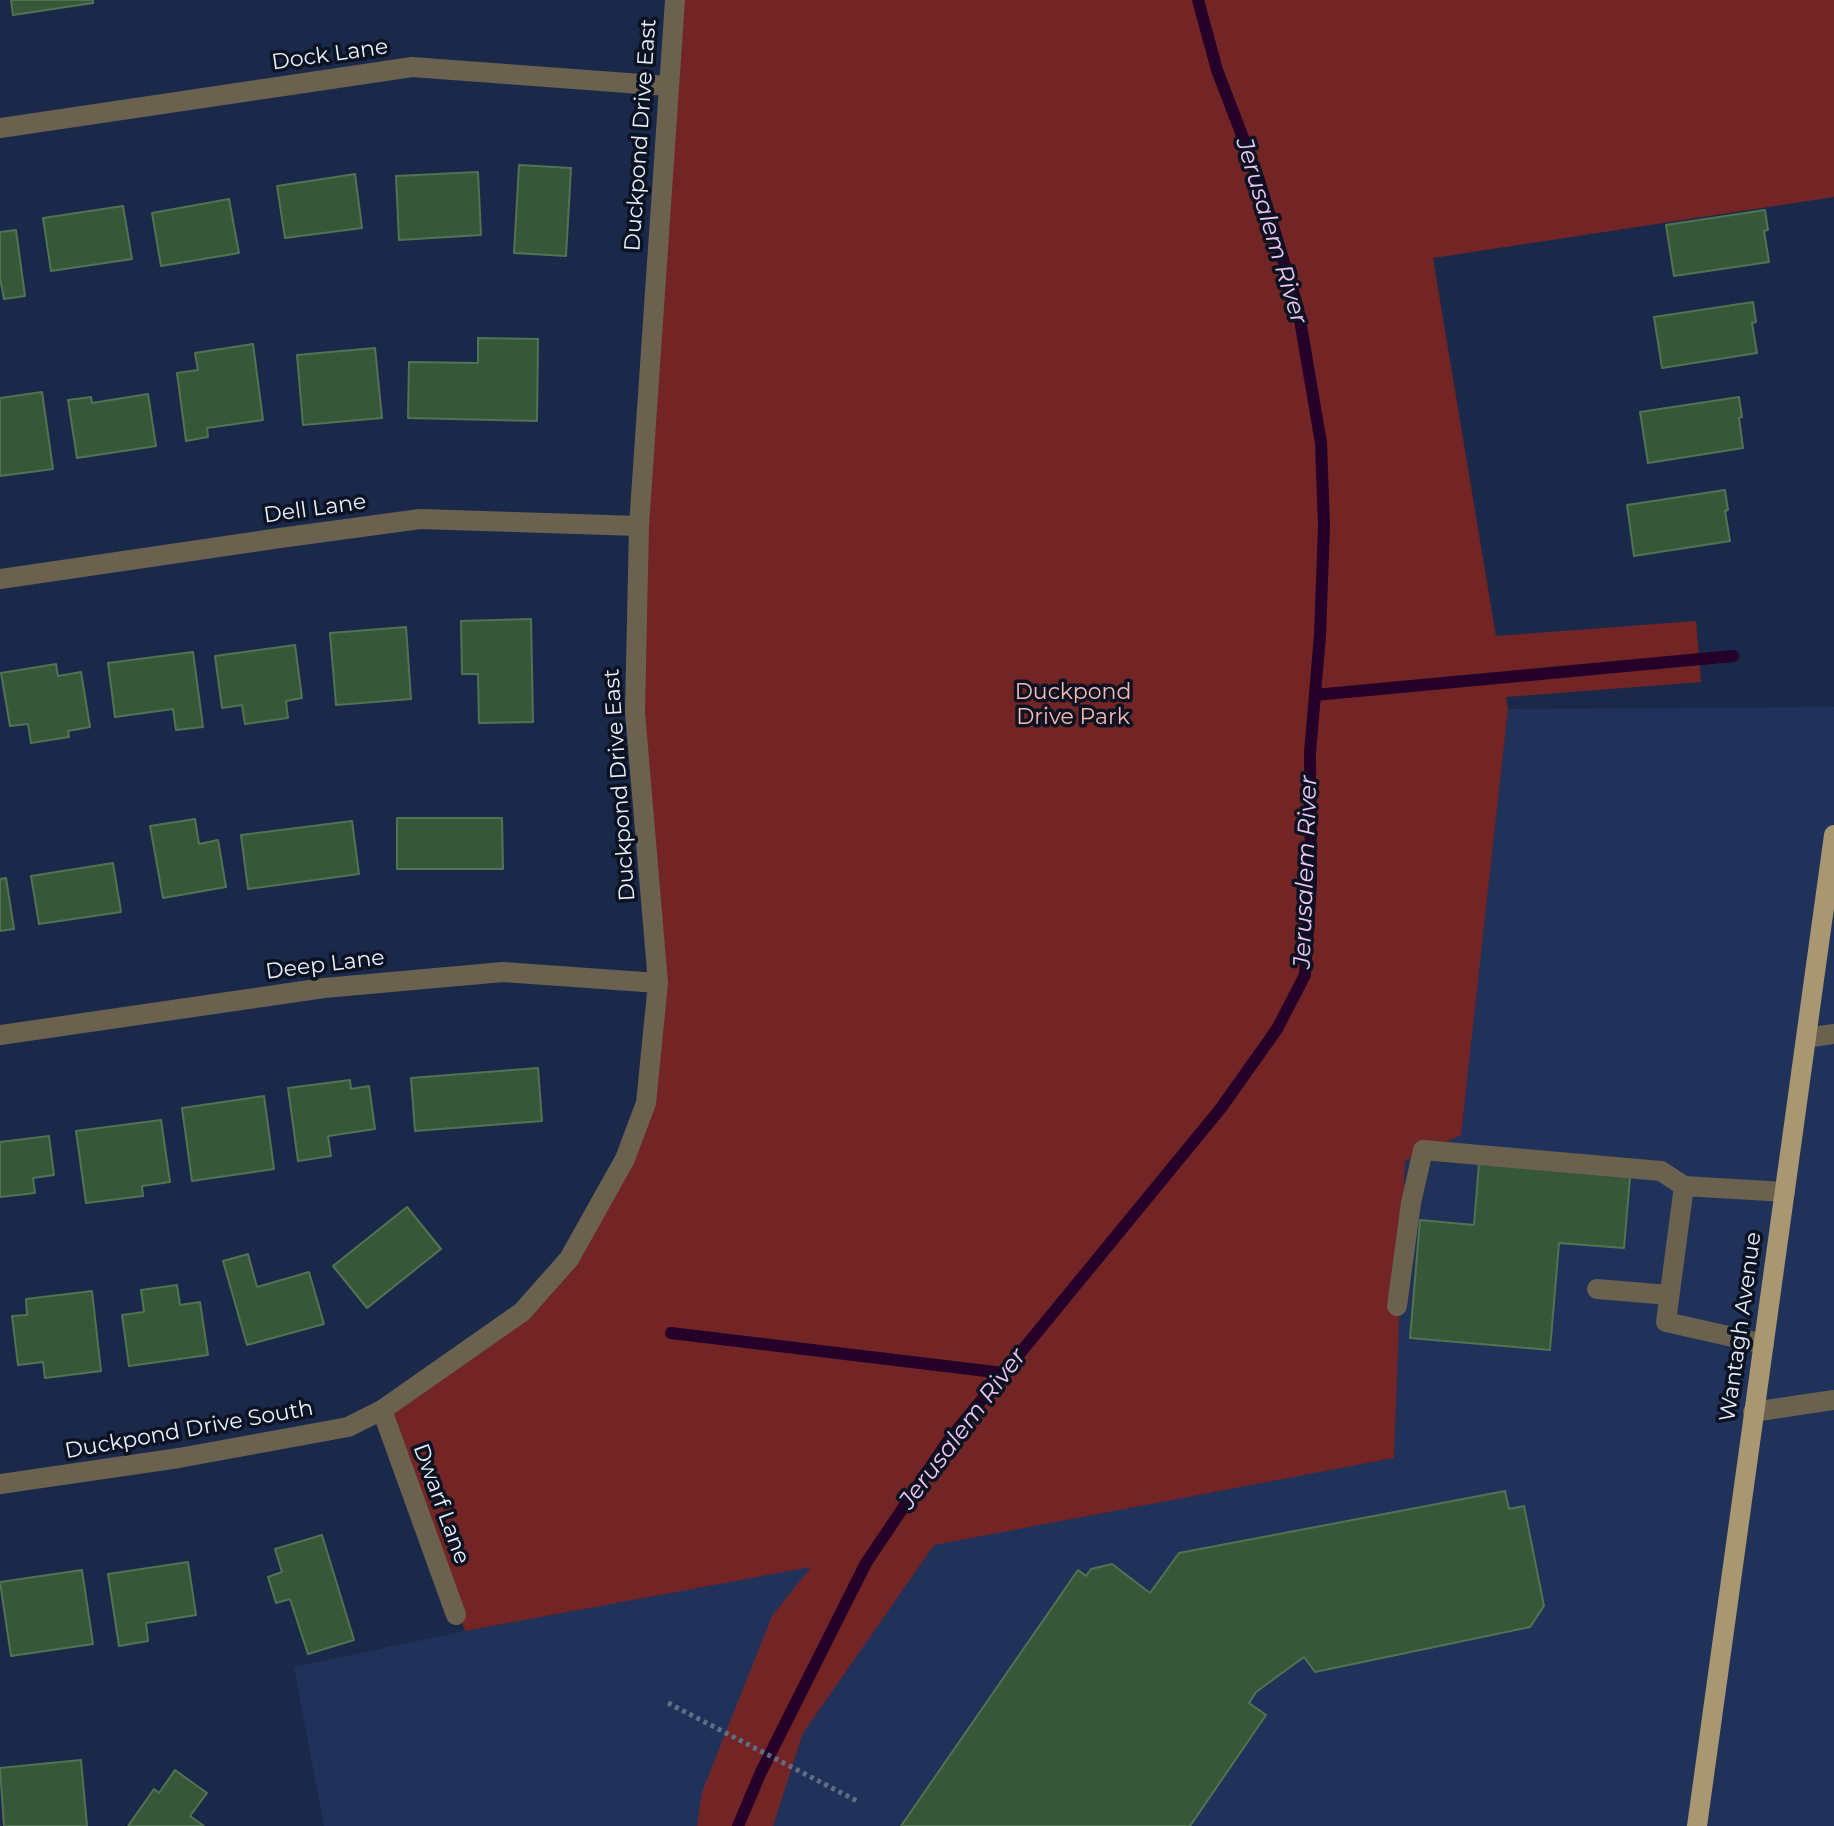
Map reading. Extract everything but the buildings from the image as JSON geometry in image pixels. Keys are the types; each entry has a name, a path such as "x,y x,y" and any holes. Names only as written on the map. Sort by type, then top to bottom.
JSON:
{"main road":[{"name":"Wantagh Avenue","path":"1697,1826 1834,835"}],"street":[{"name":"Duckpond Drive East","path":"382,1410 522,1312 569,1259 625,1159 646,1103 658,983 635,712 639,526 675,0"},
{"name":"Dock Lane","path":"0,128 412,67 668,86"},
{"name":"Dell Lane","path":"0,579 420,519 639,526"},
{"name":"Deep Lane","path":"0,1035 324,988 503,972 658,983"},
{"path":"1806,1038 1834,1034"},
{"path":"1397,1306 1411,1203 1423,1150 1661,1171 1684,1186 1785,1192"},
{"path":"1684,1186 1666,1322 1764,1344"},
{"path":"1597,1289 1669,1295"},
{"path":"1753,1412 1834,1400"},
{"name":"Duckpond Drive South","path":"0,1484 179,1458 348,1427 382,1410"},
{"name":"Dwarf Lane","path":"382,1410 456,1615"}],"path":[{"path":"668,1703 859,1802"}],"shaded area":[{"path":"1834,707 1834,1826 324,1826 294,1667 465,1631 1394,1458 1405,1161 1461,1134 1508,709"}],"green space":[{"name":"Duckpond Drive Park","path":"678,0 1834,0 1834,197 1433,258 1496,636 1696,621 1701,682 1506,697 1508,709 1461,1135 1405,1161 1394,1458 934,1545 803,1733 773,1826 697,1826 702,1792 772,1616 811,1567 465,1631 391,1412 529,1315 654,1100 642,709 647,526"}],"waterway":[{"name":"Jerusalem River","path":"738,1826 761,1772 866,1563 948,1441 1221,1108 1277,1029 1305,975 1311,882 1310,753 1320,635 1324,526 1321,443 1298,308 1258,177 1217,70 1198,0"},
{"path":"1315,695 1733,656"},
{"path":"671,1333 1003,1373"}]}
